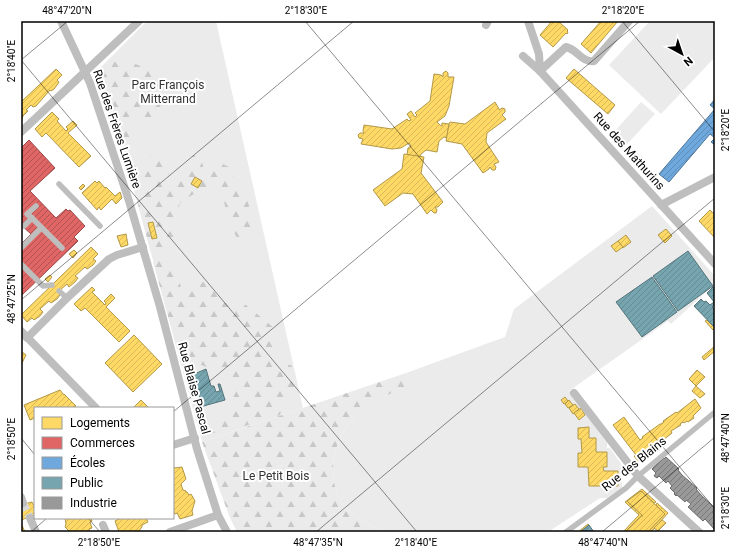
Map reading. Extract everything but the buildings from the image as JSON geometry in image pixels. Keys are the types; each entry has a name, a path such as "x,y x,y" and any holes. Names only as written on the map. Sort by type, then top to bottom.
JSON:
{"street":[{"name":"Rue des Frères Lumière","path":"61,21 85,71 143,247"},
{"path":"21,132 139,21"},
{"path":"528,21 539,54 540,71"},
{"path":"540,71 566,47 570,48 585,60 589,62 594,61 629,21"},
{"name":"Rue des Mathurins","path":"523,56 540,71 715,264"},
{"path":"662,205 715,177"},
{"path":"59,184 100,226"},
{"path":"36,206 28,214 62,248"},
{"path":"24,226 32,218"},
{"path":"21,248 41,228"},
{"path":"27,338 67,298 109,260 143,247"},
{"name":"Rue Blaise Pascal","path":"143,247 194,438 218,515 227,532"},
{"path":"21,264 43,286 52,285"},
{"path":"59,291 67,298"},
{"path":"21,331 95,407"},
{"path":"574,393 638,476 699,532"},
{"name":"Rue des Blains","path":"566,532 626,488 638,476 715,412"},
{"path":"174,445 194,438"},
{"path":"170,532 218,515"},
{"path":"30,518 36,532"}],"green space":[{"name":"Parc François Mitterrand","path":"147,21 216,21 303,408 202,442 133,186 95,74"},
{"path":"650,21 715,21 715,57 661,114 609,65"},
{"path":"121,61 133,63 143,67 162,79 165,94 155,119 148,124 141,124 137,119 132,122 129,134 131,162 137,168 140,176 144,178 145,166 152,155 159,160 169,174 161,181 178,175 184,169 187,160 196,154 200,156 204,169 223,164 229,167 240,192 248,202 255,231 252,237 246,240 237,238 226,212 222,185 204,188 180,203 176,215 172,221 175,244 169,250 158,254 151,253 133,186 95,74 113,62"},
{"path":"641,102 655,114 627,144 614,132"},
{"path":"652,206 715,276 715,284 671,324 668,321 569,391 607,443 607,448 610,448 622,465 622,488 608,498 600,498 548,532 382,532 351,513 344,506 334,484 334,460 340,438 346,427 360,412 388,394 411,384 406,373 505,337 514,309"},
{"path":"168,260 174,262 177,266 176,270 172,273 180,282 181,295 191,291 207,279 216,282 218,286 219,298 225,303 232,299 246,305 274,328 273,356 292,366 299,393 283,404 280,415 241,427 209,434 200,426 197,415 201,412 206,415 212,424 226,418 231,414 234,411 231,407 231,401 236,392 235,387 219,372 194,362 176,345 153,262"},
{"name":"Le Petit Bois","path":"406,373 412,384 389,394 367,407 360,412 346,427 336,449 334,460 334,484 344,506 356,517 382,532 237,532 230,518 202,442"}],"tunnel":[{"path":"23,503 30,518"}]}
